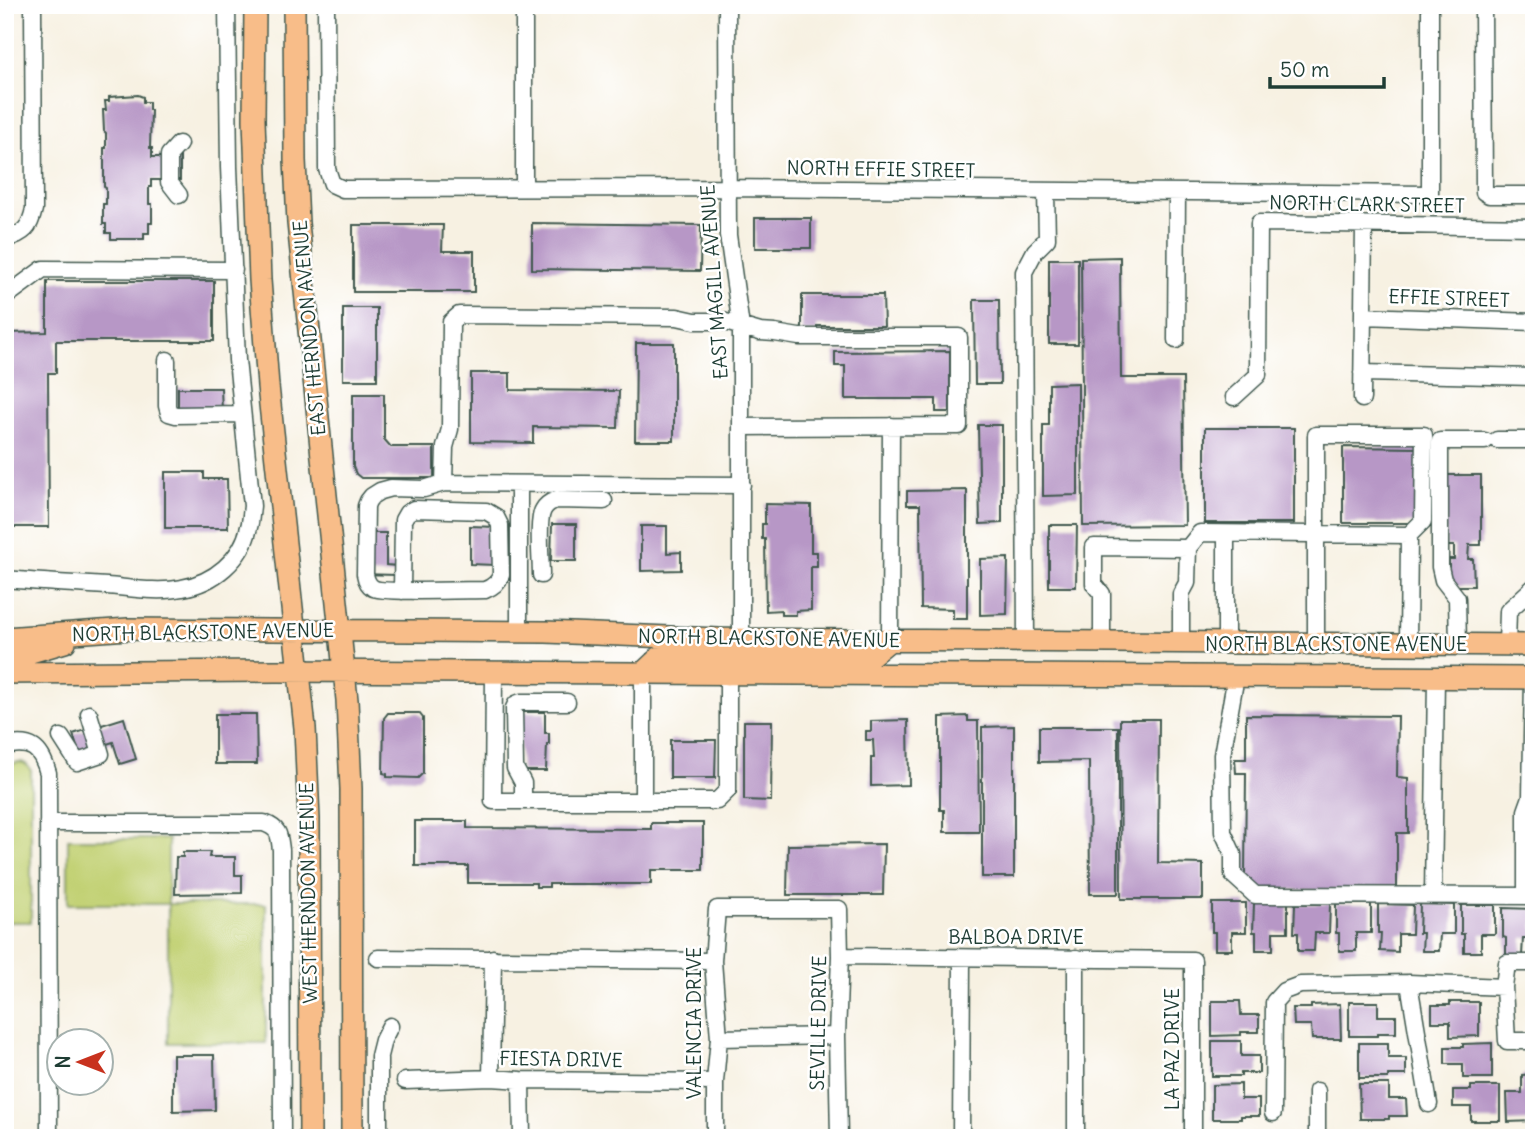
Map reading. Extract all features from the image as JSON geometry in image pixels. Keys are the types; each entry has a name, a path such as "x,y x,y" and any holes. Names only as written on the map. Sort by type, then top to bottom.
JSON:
{"main road":[{"path":"255,5 254,120 260,280 268,386 296,640"},
{"name":"EAST HERNDON AVENUE","path":"295,5 295,160 298,223 342,651"},
{"name":"NORTH BLACKSTONE AVENUE","path":"5,638 128,629 296,640 342,651 494,673 1533,678"},
{"path":"5,654 31,652 101,631"},
{"name":"NORTH BLACKSTONE AVENUE","path":"5,673 300,672 342,651 519,631 741,639 1534,645"},
{"path":"643,673 660,657 728,655 739,647 741,639"},
{"name":"WEST HERNDON AVENUE","path":"296,640 305,728 309,820 310,1138"},
{"path":"728,674 738,663 761,656 869,657 890,640"},
{"path":"342,651 351,789 352,1138"}],"street":[{"path":"5,239 26,230 34,209 33,5"},
{"path":"5,579 181,589 200,583 223,570 244,542 252,506 237,360 229,167 227,5"},
{"name":"NORTH EFFIE STREET","path":"326,5 327,169 332,184 343,189 727,188 1430,194 1430,5"},
{"path":"524,5 524,188"},
{"name":"EAST MAGILL AVENUE","path":"727,5 728,235 741,327 741,639"},
{"path":"1483,5 1483,192 1489,195 1534,195"},
{"path":"179,144 169,155 169,182 179,195"},
{"path":"1026,642 1024,272 1035,251 1046,239 1046,192"},
{"path":"1177,192 1177,340"},
{"name":"NORTH CLARK STREET","path":"1234,397 1258,375 1259,223 1534,227"},
{"path":"1362,399 1364,225"},
{"path":"5,297 43,269 234,270"},
{"path":"444,483 445,447 450,429 451,321 459,315 677,317 695,321 722,321 760,332 799,337 959,337 959,426 742,427"},
{"name":"EFFIE STREET","path":"1363,316 1534,322"},
{"path":"167,360 169,413 241,414"},
{"path":"1363,373 1534,377"},
{"path":"890,640 891,426"},
{"path":"1316,643 1316,435 1424,435 1423,521 1409,536 1408,644"},
{"path":"1458,644 1457,598 1443,580 1440,567 1440,441 1534,440"},
{"path":"402,590 404,516 414,509 486,511 496,517 500,525 501,576 499,581 485,590 402,590 377,590 372,588 366,578 366,506 368,500 380,491 391,488 424,489 444,483 742,485"},
{"path":"519,484 519,631"},
{"path":"541,576 541,517 546,505 556,500 604,501"},
{"path":"1181,642 1181,594 1187,583 1188,548 1200,533 1409,536"},
{"path":"1226,534 1226,643"},
{"path":"1102,642 1102,594 1094,584 1094,547 1188,548"},
{"path":"1507,645 1508,611 1534,587"},
{"path":"494,673 493,801 717,801 728,790 728,674"},
{"path":"643,673 643,801"},
{"path":"1236,676 1222,755 1223,832 1233,854 1233,875 1255,895 1530,896 1526,811 1532,797 1533,678"},
{"path":"1433,896 1436,677"},
{"path":"523,800 523,783 514,768 514,708 521,702 567,702"},
{"path":"61,737 77,762 101,754 89,714"},
{"path":"5,746 27,744 36,749 44,760 48,773 49,1138"},
{"name":"WEST HERNDON AVENUE","path":"48,823 264,823 274,826 279,835 281,850 282,1138"},
{"name":"SEVILLE DRIVE","path":"717,909 839,909 839,1138"},
{"name":"VALENCIA DRIVE","path":"715,1138 715,1082 719,1038 713,961 717,909"},
{"name":"BALBOA DRIVE","path":"840,956 1193,960"},
{"path":"378,958 713,961"},
{"path":"491,1078 493,958"},
{"path":"961,1138 962,958"},
{"path":"1076,958 1076,1138"},
{"name":"LA PAZ DRIVE","path":"1193,960 1193,1138"},
{"path":"1534,963 1507,962 1504,987 1507,1041 1534,1041"},
{"path":"1272,1113 1274,1002 1284,991 1300,985 1409,983 1504,987"},
{"path":"1409,983 1429,1104"},
{"path":"379,1138 379,1056 390,1027"},
{"path":"719,1038 837,1037"},
{"name":"FIESTA DRIVE","path":"405,1081 491,1078 715,1082"},
{"path":"521,1080 522,1138"},
{"path":"1317,1091 1317,1138"}],"green space":[{"path":"18,762 26,764 31,771 31,922 5,922 5,766"},
{"path":"68,839 168,839 168,904 68,904"},
{"path":"168,904 266,904 266,1043 168,1043"}],"building":[{"path":"5,5 11,5 10,224 5,224"},
{"path":"109,97 143,97 143,102 149,102 151,110 152,157 180,157 180,180 151,180 149,204 152,204 152,223 149,223 149,233 144,233 144,239 111,239 111,233 106,233 106,224 103,224 103,204 106,204 106,133 103,110 106,110 105,101 109,101"},
{"path":"755,218 811,218 811,248 755,248"},
{"path":"532,223 701,225 700,271 532,269"},
{"path":"353,225 443,225 442,251 474,251 474,292 353,292"},
{"path":"1120,257 1121,378 1183,378 1185,525 1083,526 1081,258"},
{"path":"1049,259 1078,259 1078,344 1049,344"},
{"path":"47,281 214,281 214,341 56,341 56,373 48,373 49,527 5,527 5,333 47,332"},
{"path":"802,295 883,295 884,326 817,326 817,332 802,332"},
{"path":"974,300 999,300 1000,384 975,384"},
{"path":"343,308 377,308 377,380 343,380"},
{"path":"636,343 674,343 674,441 635,441"},
{"path":"950,351 950,412 936,412 936,399 845,399 845,366 835,366 835,352"},
{"path":"471,373 510,373 510,390 619,391 618,428 533,427 533,443 471,442"},
{"path":"1078,383 1078,495 1043,496 1043,425 1049,425 1049,384"},
{"path":"178,388 221,388 222,411 178,411"},
{"path":"353,394 384,394 384,439 391,447 434,447 434,478 361,478 356,474 353,467"},
{"path":"978,425 1002,425 1002,523 980,524"},
{"path":"1205,428 1294,428 1294,523 1205,523"},
{"path":"1343,447 1419,448 1419,523 1343,523"},
{"path":"165,472 204,472 204,479 227,479 228,528 165,528"},
{"path":"1446,475 1481,475 1481,545 1469,545 1468,559 1473,559 1474,586 1449,586 1449,559 1454,559 1454,546 1446,546"},
{"path":"967,490 967,619 953,619 953,609 921,608 920,505 907,505 907,491"},
{"path":"765,504 811,505 811,552 817,552 817,567 811,567 811,610 796,611 796,615 781,615 781,610 766,611 765,539 762,539"},
{"path":"552,524 576,524 576,561 551,561"},
{"path":"1049,525 1077,525 1076,587 1049,587"},
{"path":"470,526 495,527 495,565 470,564"},
{"path":"641,526 667,526 667,553 681,552 681,570 641,571"},
{"path":"370,533 386,533 386,565 397,566 396,575 361,574"},
{"path":"1008,558 1007,614 980,615 980,559"},
{"path":"518,712 545,712 545,733 549,733 546,771 521,771"},
{"path":"388,713 419,713 423,718 423,773 418,778 387,777 387,774 383,773 384,718"},
{"path":"215,714 256,714 257,764 215,764"},
{"path":"1246,715 1398,716 1397,777 1408,778 1408,833 1397,833 1397,892 1260,889 1245,876 1246,773 1236,773 1235,759 1246,759"},
{"path":"968,716 968,721 978,721 979,832 944,832 944,810 940,810 940,717"},
{"path":"124,718 136,759 120,764 113,742 79,753 73,734"},
{"path":"1120,719 1159,719 1158,863 1203,864 1203,899 1121,899"},
{"path":"908,720 909,785 871,786 873,740 866,740 866,731 871,731 871,721"},
{"path":"744,721 772,721 771,801 744,800"},
{"path":"1014,726 1014,877 982,877 982,727"},
{"path":"1039,727 1118,727 1118,894 1090,894 1089,761 1039,762"},
{"path":"670,740 716,740 715,778 670,778"},
{"path":"415,821 467,821 467,828 651,829 651,823 703,823 703,870 651,870 651,884 549,884 549,887 536,887 536,883 468,883 468,866 415,866"},
{"path":"884,844 883,895 787,895 788,845"},
{"path":"183,852 210,852 209,857 235,857 235,875 242,875 242,893 175,894 176,857 183,857"},
{"path":"1212,903 1246,903 1246,932 1232,932 1232,950 1215,950"},
{"path":"1254,903 1288,903 1288,932 1273,932 1273,950 1256,950 1256,932 1253,932"},
{"path":"1295,904 1330,904 1329,933 1315,933 1314,951 1298,951 1298,933 1294,933"},
{"path":"1336,904 1371,904 1371,933 1356,933 1356,951 1339,951"},
{"path":"1378,904 1413,905 1412,934 1398,934 1398,952 1380,951"},
{"path":"1420,904 1454,905 1454,934 1440,934 1439,951 1422,951 1423,933 1419,933"},
{"path":"1461,905 1495,905 1495,934 1481,934 1481,952 1464,952"},
{"path":"1503,908 1534,909 1534,938 1523,938 1522,956 1506,955"},
{"path":"1212,1001 1240,1001 1241,1015 1259,1015 1259,1032 1212,1036"},
{"path":"1349,1002 1378,1002 1378,1016 1396,1016 1396,1033 1349,1036"},
{"path":"1450,1002 1479,1002 1479,1036 1450,1037 1450,1022 1432,1022 1432,1005 1450,1005"},
{"path":"1340,1004 1341,1039 1312,1039 1311,1025 1294,1025 1293,1008"},
{"path":"1212,1041 1241,1041 1241,1056 1259,1056 1259,1073 1212,1076"},
{"path":"1359,1043 1388,1043 1388,1058 1406,1058 1406,1075 1359,1078"},
{"path":"1492,1043 1492,1078 1463,1078 1463,1064 1445,1064 1445,1047"},
{"path":"173,1055 214,1055 215,1110 173,1111"},
{"path":"1534,1074 1534,1121 1508,1122 1507,1093 1522,1093 1522,1075"},
{"path":"1241,1084 1241,1099 1259,1099 1259,1116 1212,1119 1212,1085"},
{"path":"1359,1084 1389,1084 1389,1099 1406,1099 1407,1116 1360,1119"},
{"path":"1471,1086 1500,1086 1500,1121 1471,1121 1471,1107 1453,1107 1453,1090 1471,1090"}]}
